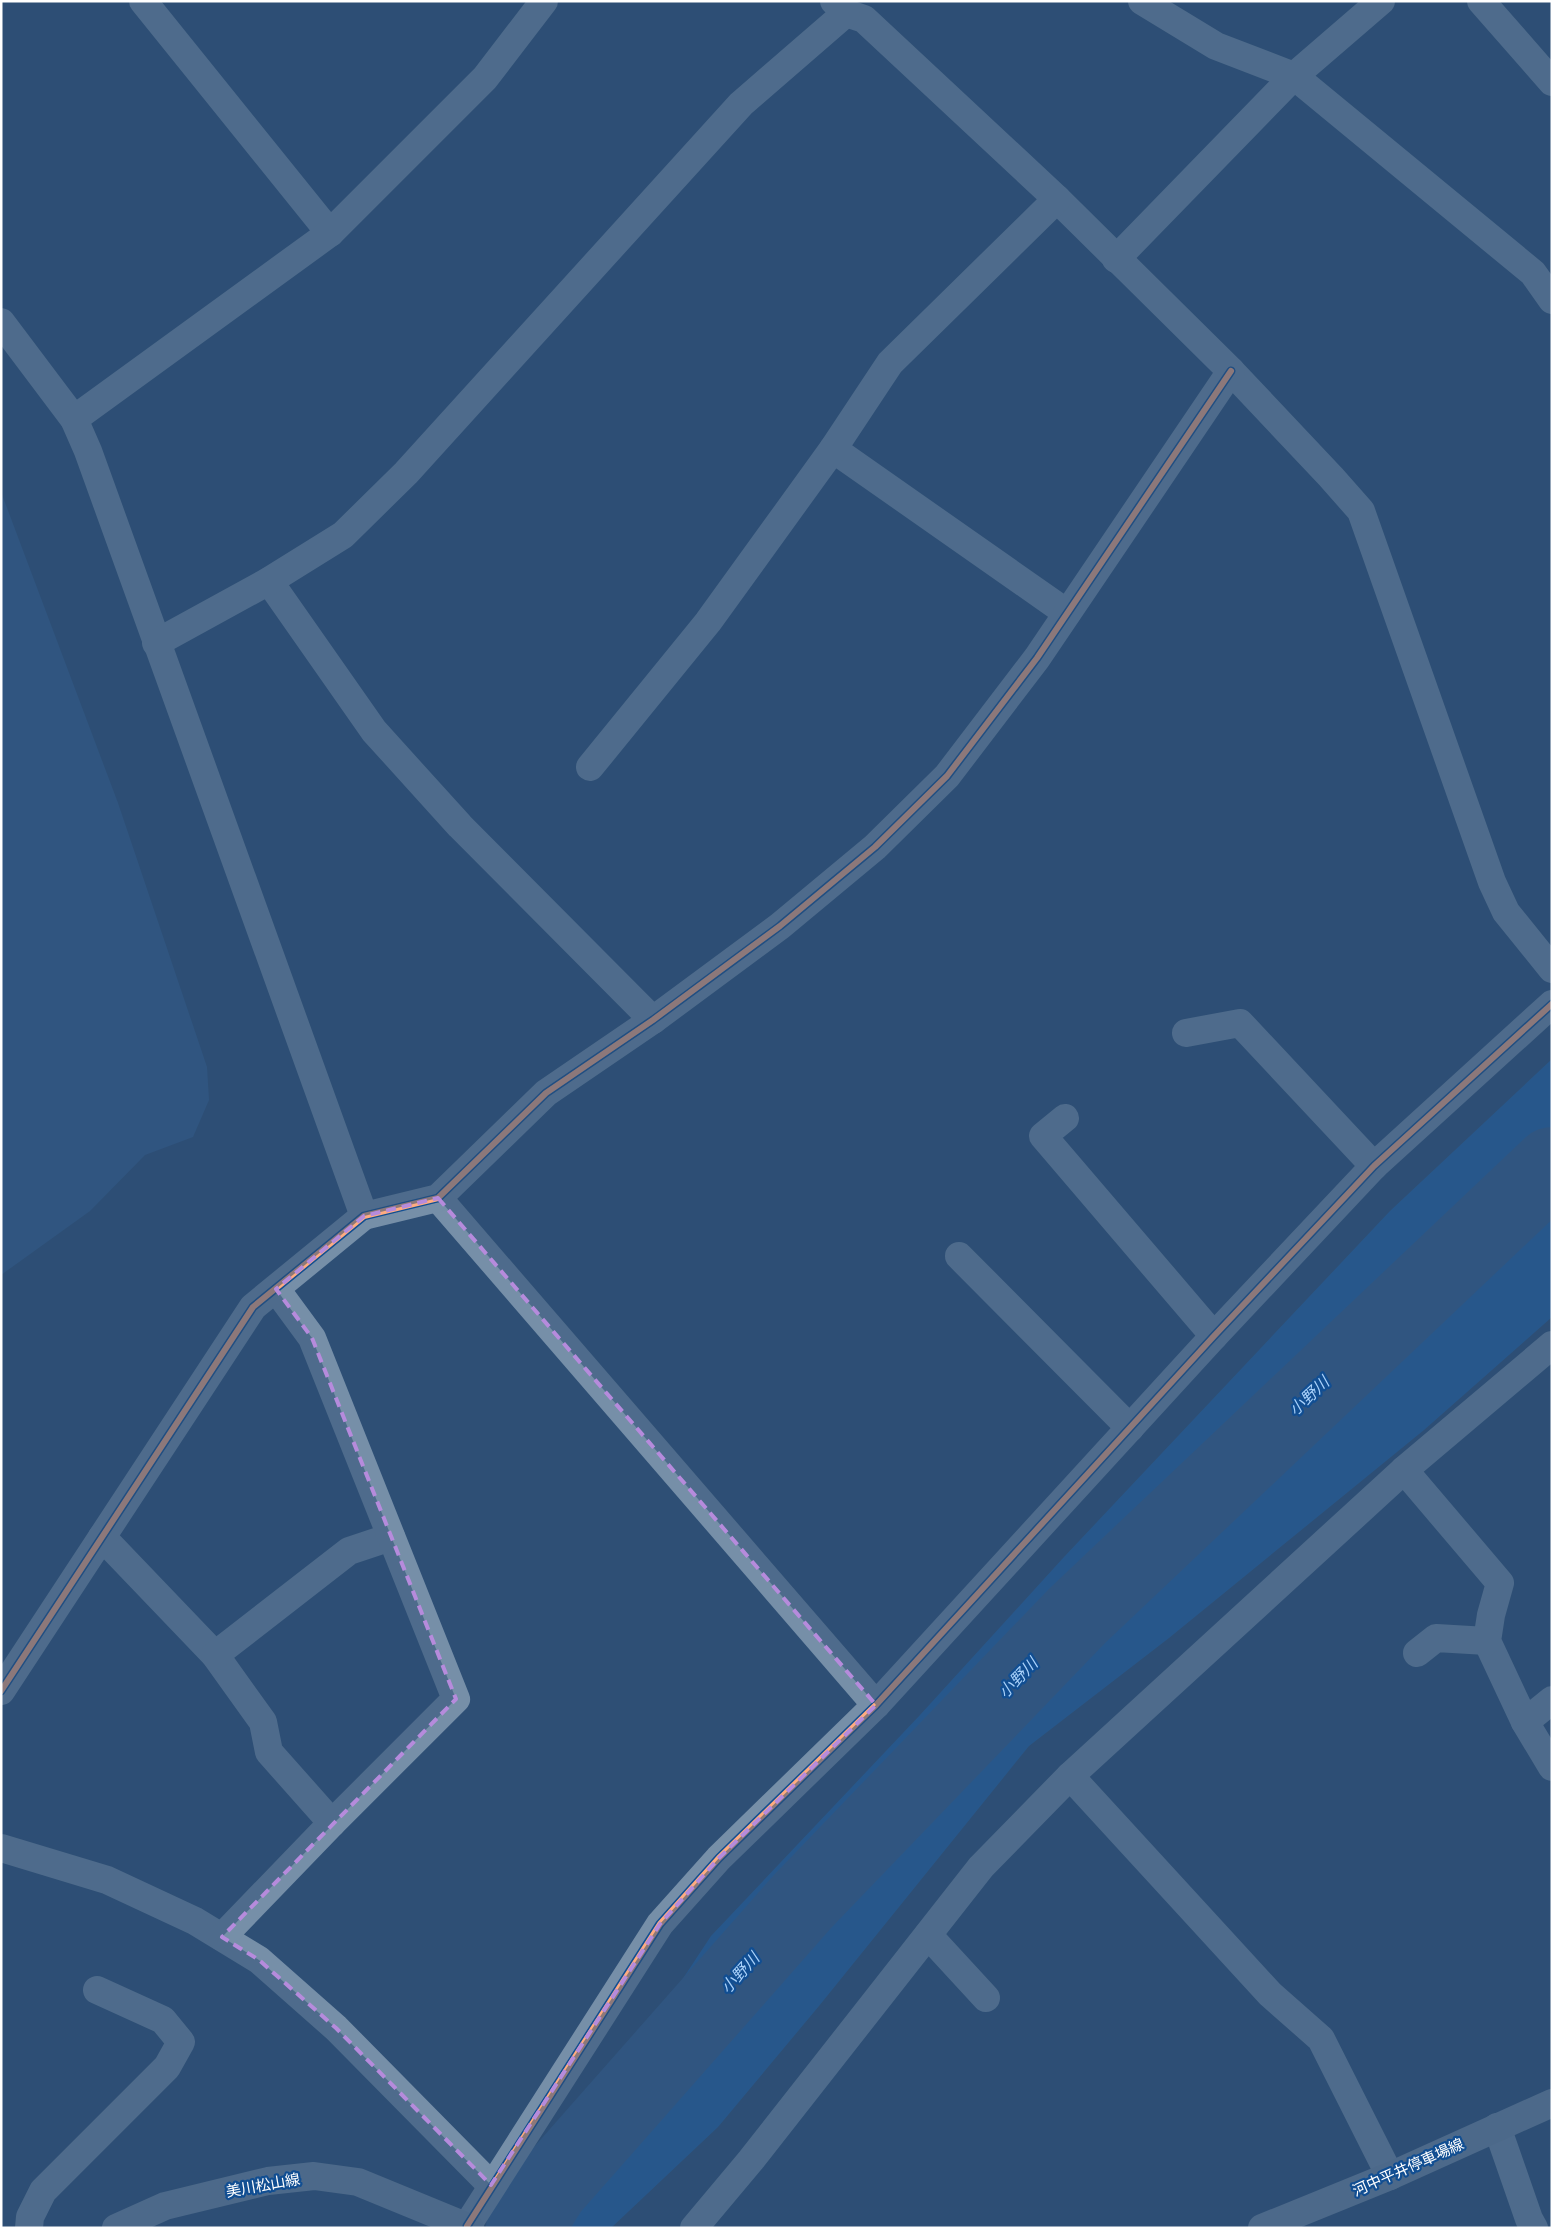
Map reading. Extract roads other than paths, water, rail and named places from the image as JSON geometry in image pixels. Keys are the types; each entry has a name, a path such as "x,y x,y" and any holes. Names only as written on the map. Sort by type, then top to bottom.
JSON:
{"main road":[{"name":"河中平井停車場線","path":"1262,2228 1390,2176 1552,2103"},
{"name":"美川松山線","path":"116,2228 165,2206 268,2181 314,2176 358,2182 467,2227"}],"street":[{"path":"143,1 330,233"},
{"path":"74,419 330,233 485,78 544,1"},
{"path":"1142,1 1216,46 1294,76 1532,273 1552,300"},
{"path":"1116,259 1294,76 1381,1"},
{"path":"1481,1 1552,82"},
{"path":"156,643 269,582 343,535 406,473 741,104 856,9 1058,199 1116,259 1231,371 1361,511 1492,882 1506,912 1552,970"},
{"path":"590,768 708,622 833,449 890,362 1058,199"},
{"path":"1,322 74,419 88,451 364,1216"},
{"path":"1,1690 253,1307 364,1216 438,1198 546,1093 653,1020 780,926 875,847 946,776 1037,658 1231,371"},
{"path":"833,449 1067,614"},
{"path":"269,582 374,731 460,826 653,1020"},
{"path":"467,2227 491,2185 660,1924 719,1858 876,1706 1214,1336 1374,1166 1552,1004"},
{"path":"1186,1033 1240,1024 1374,1166"},
{"path":"1065,1118 1043,1136 1214,1336"},
{"path":"438,1198 876,1706"},
{"path":"959,1256 1130,1428"},
{"path":"222,1937 456,1699 312,1338 276,1289"},
{"path":"694,2228 751,2160 981,1867 1070,1776 1404,1470 1552,1345"},
{"path":"1404,1470 1500,1583 1491,1615 1487,1641 1525,1722 1552,1767"},
{"path":"102,1537 215,1654 264,1722 269,1752 332,1823"},
{"path":"215,1654 349,1551 391,1537"},
{"path":"1416,1653 1436,1638 1487,1641"},
{"path":"1525,1722 1552,1700"},
{"path":"1070,1776 1270,1994 1321,2039 1390,2176"},
{"path":"1,1848 106,1880 195,1921 259,1960 336,2028 491,2185"},
{"path":"928,1935 986,1998"},
{"path":"29,2228 30,2217 43,2191 166,2067 181,2042 164,2020 98,1990"},
{"path":"1497,2127 1529,2219 1534,2228"}],"waterway":[{"name":"小野川","path":"525,2228 549,2189 803,1901 1077,1616 1552,1166"}]}
